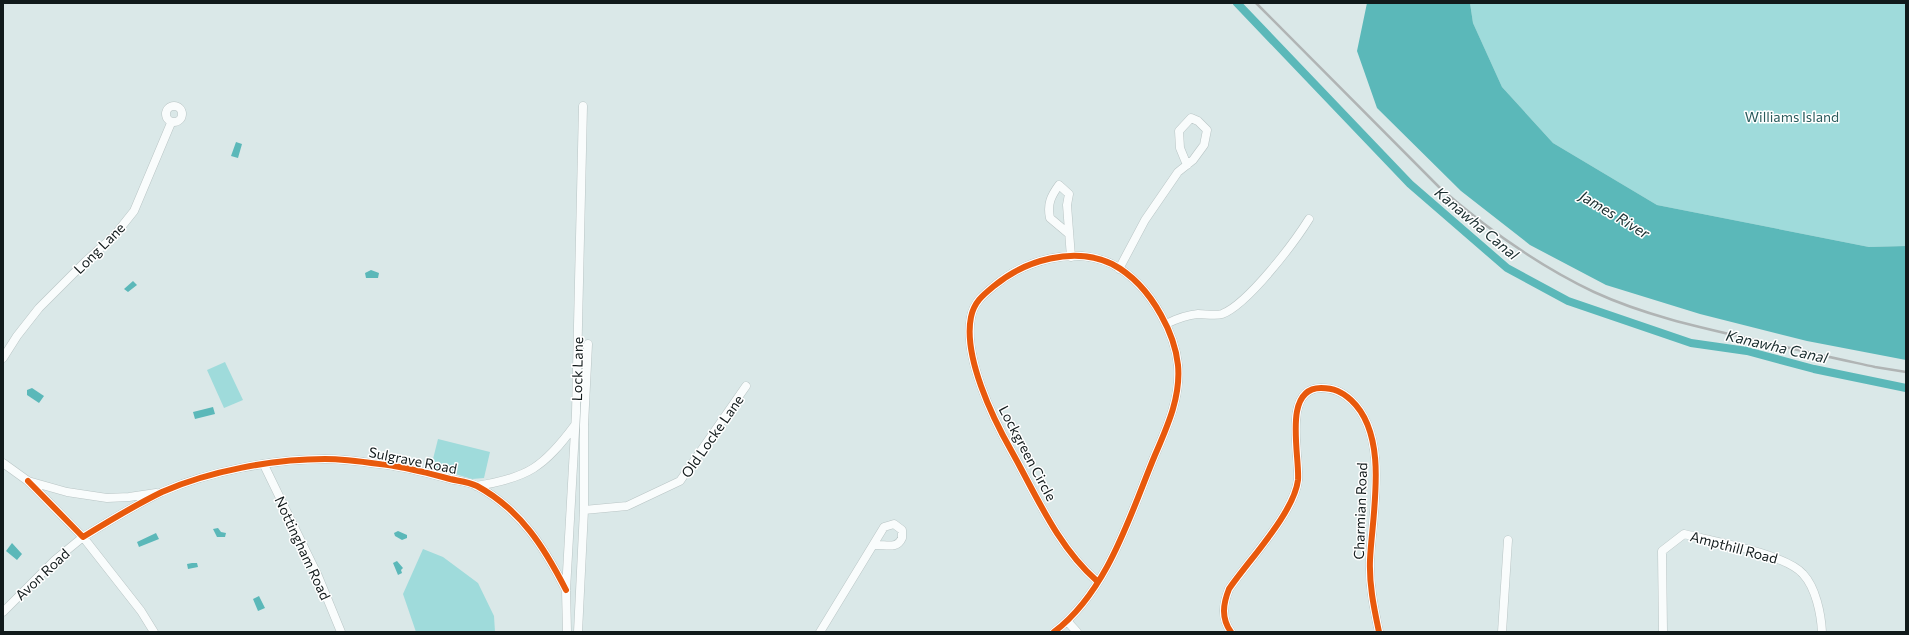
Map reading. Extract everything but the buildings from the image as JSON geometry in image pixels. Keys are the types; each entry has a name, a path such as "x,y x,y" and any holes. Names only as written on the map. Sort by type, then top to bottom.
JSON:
{"street":[{"name":"Lock Lane","path":"567,632 566,590 575,425 583,106"},
{"path":"1119,269 1145,220 1178,172 1187,164 1204,145 1207,130 1198,121 1191,118 1180,131 1180,148 1187,164"},
{"name":"Long Lane","path":"3,358 17,336 39,308 86,261 114,236 134,211 171,122"},
{"path":"1069,234 1050,218 1048,209 1051,196 1059,185 1069,194 1067,205 1071,257"},
{"path":"1166,324 1182,317 1198,314 1222,314 1244,298 1273,267 1308,219"},
{"name":"Lockgreen Circle","path":"1054,632 1068,622 1111,562 1170,418 1177,388 1178,366 1173,338 1166,324 1155,304 1135,280 1111,264 1088,258 1058,257 1025,266 1002,279 978,299 971,316 969,342 980,381 997,426 1063,544 1080,566 1097,581"},
{"path":"578,632 584,510 584,425 588,344"},
{"name":"Old Locke Lane","path":"584,510 627,506 680,482 746,386"},
{"name":"Charmian Road","path":"1231,632 1225,622 1223,602 1229,589 1241,571 1283,515 1295,492 1298,469 1297,408 1306,393 1318,388 1335,389 1342,392 1360,408 1370,434 1374,457 1376,488 1370,582 1379,632"},
{"path":"476,486 499,483 527,473 556,451 575,425"},
{"name":"Sulgrave Road","path":"28,481 67,492 107,498 129,497 163,492 226,472 264,465 306,460 364,462 410,468 476,486 513,513 536,537 546,551 566,590"},
{"name":"Sulgrave Road","path":"3,463 28,481 83,537 163,492"},
{"name":"Nottingham Road","path":"264,465 318,576 341,632"},
{"name":"Ampthill Road","path":"1663,632 1662,551 1684,534 1780,559 1796,567 1810,584 1815,598 1822,632"},
{"path":"83,537 141,611 154,632"},
{"name":"Avon Road","path":"3,612 50,564 83,537"},
{"path":"1502,632 1508,540"},
{"path":"820,632 874,546"},
{"path":"567,620 578,620"},
{"path":"1068,622 1078,632"}],"green space":[{"name":"Williams Island","path":"1470,3 1906,3 1906,246 1869,247 1657,205 1553,143 1502,87 1473,23"},
{"path":"225,362 243,400 224,408 207,370"},
{"path":"438,439 490,452 484,478 472,479 431,467"},
{"path":"423,549 443,557 478,583 494,616 495,632 416,632 403,594"}],"water":[{"name":"James River","path":"1367,3 1470,3 1473,23 1502,87 1553,143 1657,205 1869,247 1906,246 1906,360 1807,341 1700,314 1606,285 1530,245 1461,191 1377,108 1357,51"},
{"path":"236,142 242,144 238,158 231,156"},
{"path":"371,270 379,273 378,278 366,278 365,273"},
{"path":"133,281 137,285 128,292 124,289"},
{"path":"32,388 44,396 39,403 27,395 27,390"},
{"path":"213,407 215,414 195,419 193,412"},
{"path":"218,528 221,532 226,533 225,537 217,537 213,529"},
{"path":"398,531 407,535 407,538 402,540 395,536 394,533"},
{"path":"156,533 159,539 139,547 137,542"},
{"path":"12,543 22,554 17,560 6,551"},
{"path":"397,561 403,568 401,570 402,573 398,575 393,563"},
{"path":"197,563 198,567 188,569 187,564"},
{"path":"259,596 265,608 258,611 253,599"}],"waterway":[{"name":"Kanawha Canal","path":"1237,3 1410,184 1507,268 1568,301 1691,343 1747,351 1814,369 1906,388"}],"railway":[{"path":"1256,3 1439,187 1494,232 1552,270 1594,292 1613,300 1671,320 1875,367 1906,372"}],"cycle path":[{"path":"1054,632 1073,615 1089,595 1103,574 1115,551 1172,412 1178,377 1177,358 1170,333 1157,308 1140,286 1127,274 1112,264 1082,256 1066,256 1050,258 1020,269 1006,277 983,296 972,312 970,333 971,350 981,386 996,422 1049,521 1071,553 1083,568 1097,581"},
{"path":"1231,632 1224,616 1225,600 1229,589 1279,522 1295,493 1298,480 1296,440 1297,411 1301,399 1309,391 1321,388 1338,391 1351,400 1363,415 1371,434 1375,454 1376,476 1370,578 1379,632"},
{"path":"28,481 83,537 162,492 221,472 263,464 285,461 325,459 360,461 429,473 477,486 506,506 530,531 549,559 566,590"}]}
